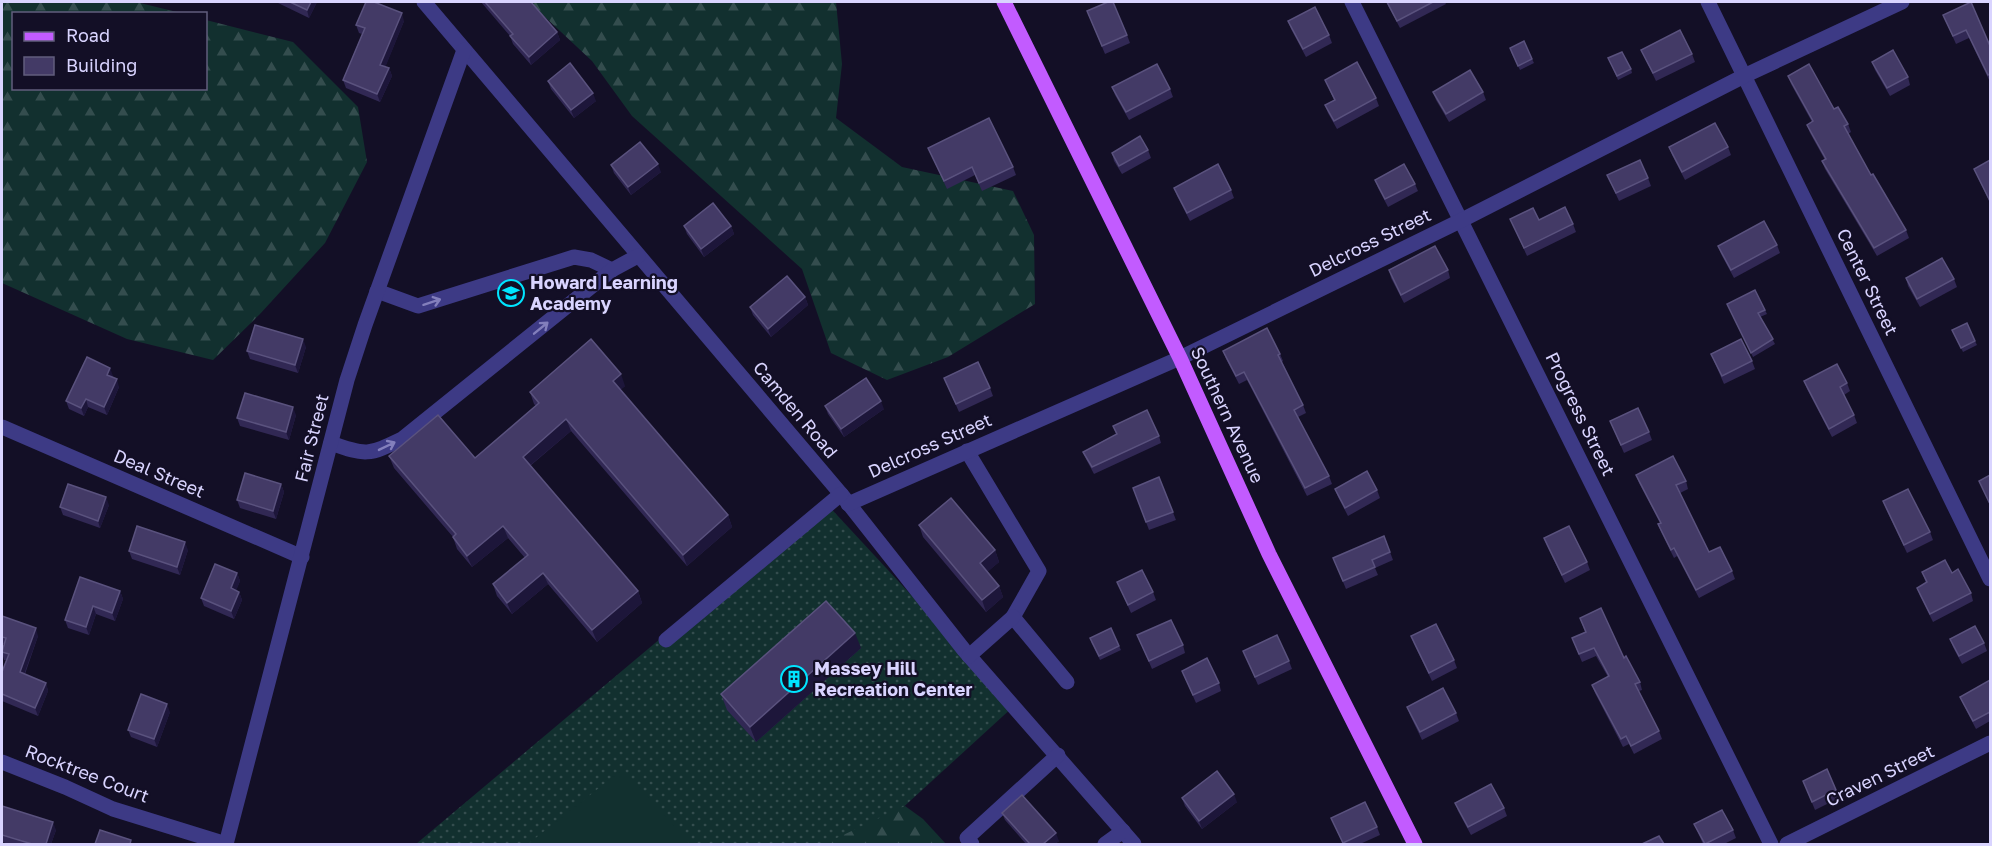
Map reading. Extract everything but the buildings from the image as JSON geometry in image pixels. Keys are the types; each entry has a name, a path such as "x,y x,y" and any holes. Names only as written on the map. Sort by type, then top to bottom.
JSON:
{"main road":[{"name":"Southern Avenue","path":"1004,2 1180,358 1269,554 1415,844"}],"street":[{"name":"Camden Road","path":"424,2 844,499 969,656 1134,844"},
{"name":"Progress Street","path":"1352,2 1772,844"},
{"name":"Center Street","path":"1708,2 1990,579"},
{"name":"Delcross Street","path":"666,640 844,499 967,451 1180,358 1462,220 1744,76 1902,2"},
{"name":"Fair Street","path":"226,844 347,380 464,50"},
{"path":"331,443 356,452 376,452 402,439 612,270 638,256"},
{"path":"377,291 418,306 574,257 591,260 612,270"},
{"name":"Deal Street","path":"2,427 302,557"},
{"path":"967,451 1039,570 1013,617 969,656"},
{"path":"1013,617 1067,682"},
{"name":"Craven Street","path":"1786,844 1990,743"},
{"path":"972,844 967,838 1058,755"},
{"name":"Rocktree Court","path":"2,762 113,809 226,844"},
{"path":"1105,844 1123,831"}],"green space":[{"path":"2,2 136,2 177,12 12,12 12,90 207,90 207,20 293,42 358,107 367,162 325,243 260,314 213,360 127,339 2,283"},
{"path":"529,2 836,2 842,64 836,118 902,167 1013,191 1034,235 1035,304 948,357 887,380 831,353 802,269 632,116 592,61"},
{"path":"824,501 1014,706 863,844 416,844"},
{"path":"623,769 690,844 528,844"},
{"path":"905,806 923,819 946,844 824,844"}],"place":[{"name":"Howard Learning Academy","path":"511,293"},
{"name":"Massey Hill Recreation Center","path":"794,679"}]}
